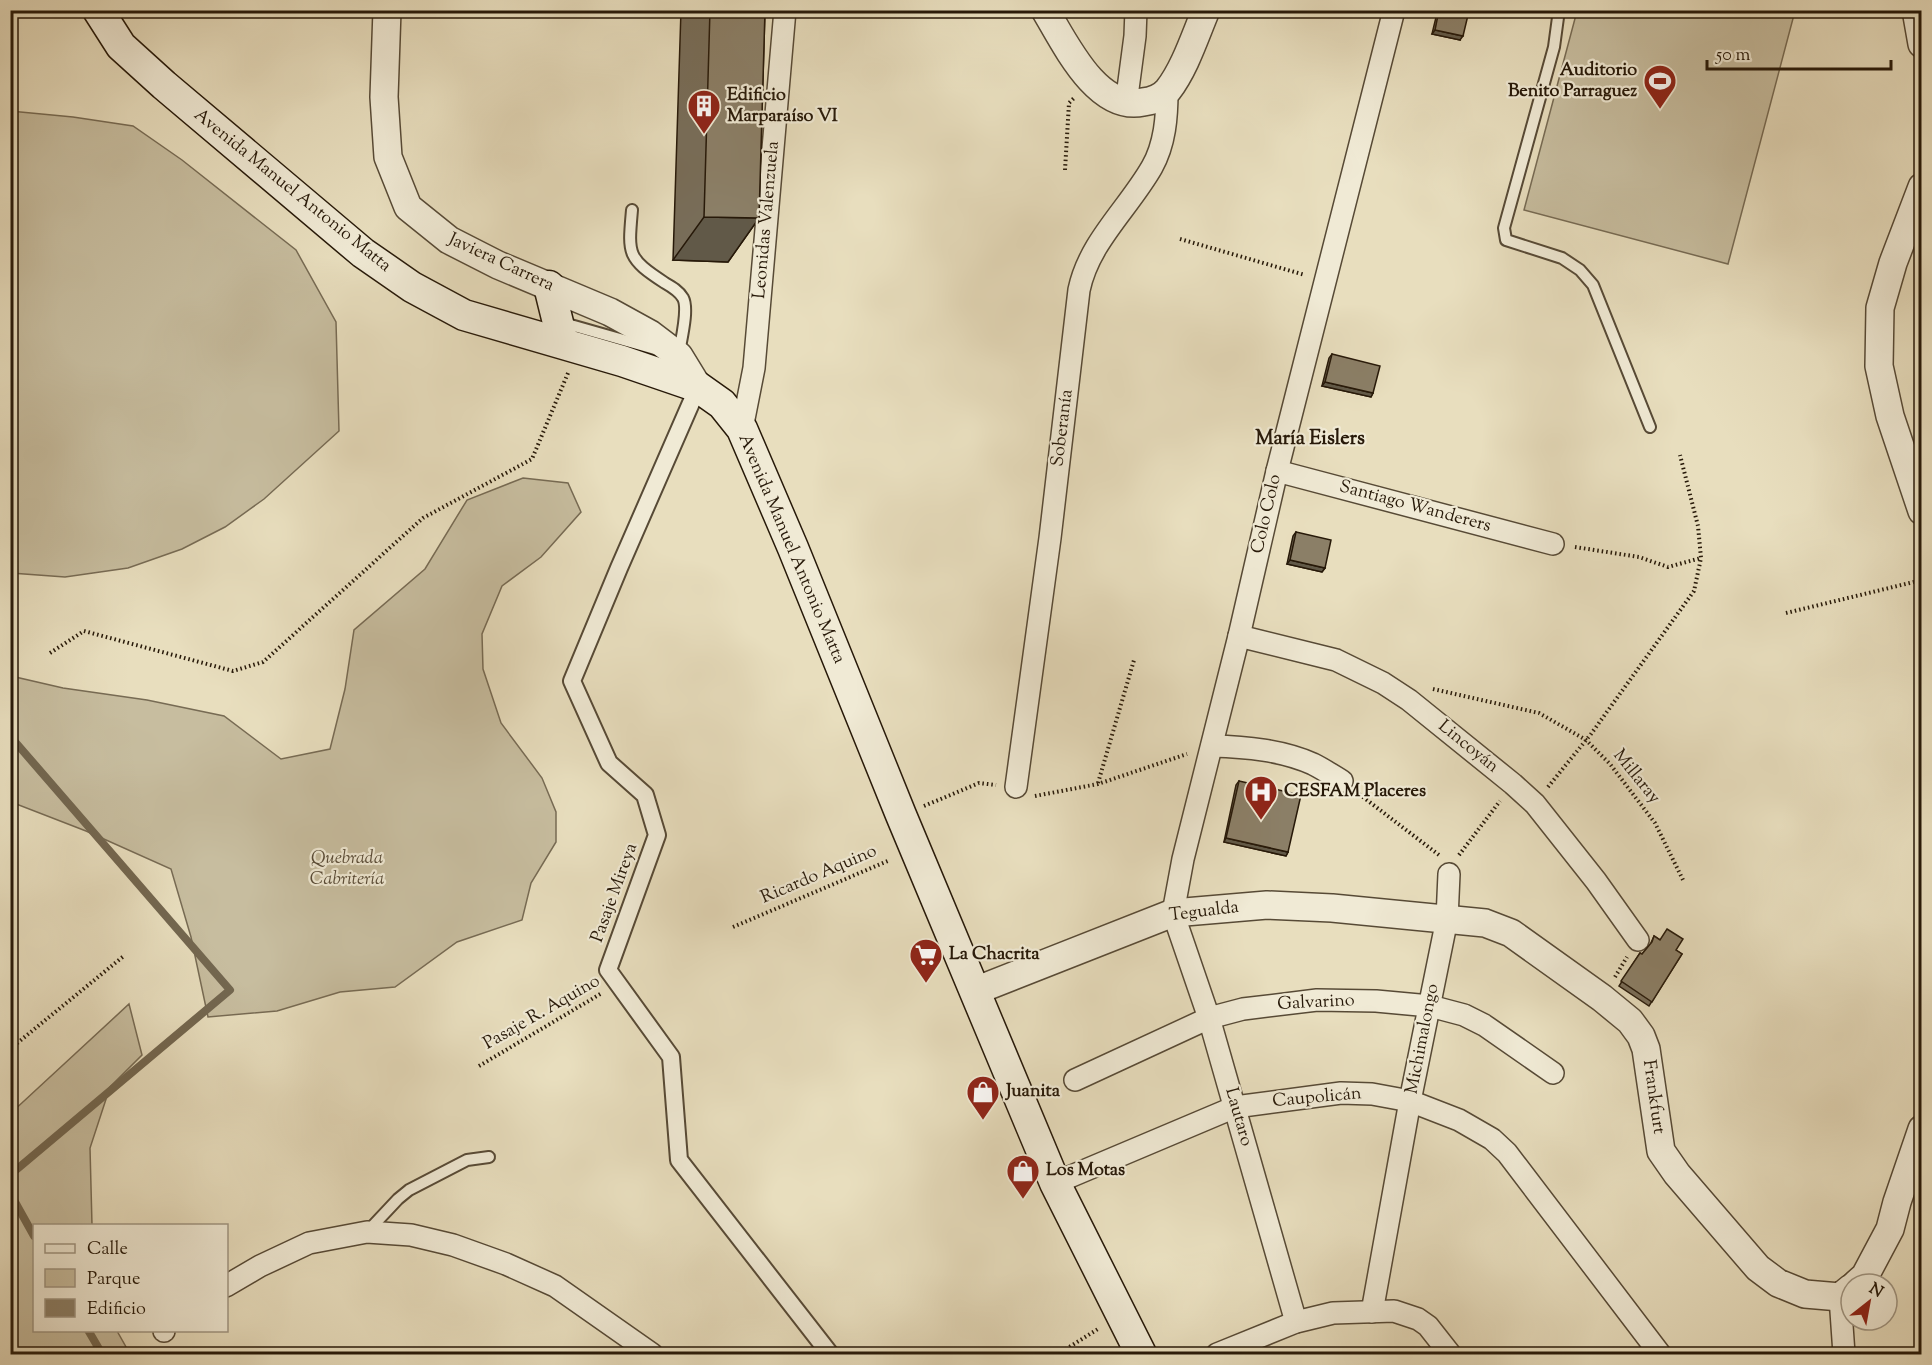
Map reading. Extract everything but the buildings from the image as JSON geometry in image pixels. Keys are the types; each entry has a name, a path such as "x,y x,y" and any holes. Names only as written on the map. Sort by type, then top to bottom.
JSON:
{"main road":[{"name":"Avenida Manuel Antonio Matta","path":"98,10 121,46 164,86 363,254 412,287 456,311 498,326 566,337 698,387 722,404 742,429 1055,1183 1141,1354"},
{"path":"549,286 566,337"}],"street":[{"name":"Javiera Carrera","path":"387,10 384,97 388,157 408,207 449,240 498,266 610,312 650,334 679,356 698,387"},
{"name":"Leonidas Valenzuela","path":"742,429 754,368 784,10"},
{"path":"1045,10 1092,82 1104,92 1126,104 1151,101 1167,91 1183,63 1206,10"},
{"path":"1126,104 1136,10"},
{"name":"Colo Colo","path":"1173,913 1183,859 1239,636 1276,471 1394,10"},
{"path":"1917,10 1922,44"},
{"name":"Soberanía","path":"1016,787 1083,271 1092,253 1153,166 1166,124 1167,91"},
{"path":"1922,187 1893,263 1880,308 1879,366 1890,416 1922,511"},
{"name":"Pasaje Mireya","path":"698,387 572,681 609,763 645,795 657,835 608,970 671,1057 679,1160 830,1354"},
{"name":"Santiago Wanderers","path":"1276,471 1553,544"},
{"name":"Lincoyán","path":"1239,636 1336,660 1383,683 1409,700 1535,804 1596,881 1638,940"},
{"path":"1212,746 1245,747 1293,756 1315,765 1342,781"},
{"name":"Michimalongo","path":"1376,1312 1410,1101 1447,919 1451,870"},
{"name":"Tegualda","path":"975,990 1173,913 1267,905 1332,908 1447,919"},
{"name":"Lautaro","path":"1173,913 1209,1018 1296,1322"},
{"name":"Frankfurt","path":"1447,919 1485,923 1511,933 1602,998 1630,1021 1641,1036 1649,1064 1661,1151 1677,1174 1758,1268 1778,1283 1805,1294 1839,1291"},
{"name":"Galvarino","path":"1075,1080 1209,1018 1243,1009 1317,1000 1376,1001 1430,1006 1464,1015 1484,1025 1553,1073"},
{"name":"Caupolicán","path":"1055,1183 1235,1107 1341,1093 1372,1094 1410,1101 1459,1120 1492,1139 1507,1153 1660,1354"},
{"path":"1867,1272 1890,1229 1922,1129"},
{"path":"228,1285 260,1266 309,1243 367,1233 411,1235 453,1245 506,1264 555,1286 652,1354"},
{"path":"1217,1354 1296,1322 1333,1312 1394,1311 1418,1319 1428,1326 1450,1354"},
{"path":"1844,1354 1846,1332"}],"lane":[{"path":"1559,10 1554,46 1504,228 1506,240 1562,258 1580,270 1593,285 1650,427"},
{"path":"566,337 679,356 686,309 684,299 678,291 640,267 633,256 629,240 632,210"},
{"path":"367,1233 409,1190 467,1160 489,1157"}],"path":[{"path":"1065,170 1069,103 1092,82"},
{"path":"1180,239 1326,281"},
{"path":"50,653 84,631 233,671 263,662 423,518 532,459 566,337"},
{"path":"1535,804 1586,740 1694,591 1701,558 1698,526 1680,455"},
{"path":"1553,544 1639,557 1668,567 1701,558"},
{"path":"1786,613 1922,580"},
{"path":"1098,784 1134,660"},
{"name":"Millaray","path":"1427,687 1539,713 1586,740 1610,764 1655,823 1684,882"},
{"path":"901,815 979,783 1016,787 1028,797 1098,784 1212,746"},
{"path":"1342,781 1451,870 1513,784"},
{"name":"Ricardo Aquino","path":"733,927 916,849"},
{"path":"1602,998 1638,940"},
{"path":"10,1049 125,955"},
{"name":"Pasaje R. Aquino","path":"479,1066 619,984"},
{"path":"1058,1354 1121,1315"}],"green space":[{"name":"Auditorio Benito Parraguez","path":"1577,11 1795,11 1728,264 1524,210"},
{"path":"10,111 133,126 182,160 296,250 336,322 339,431 264,499 225,527 182,549 128,568 65,577 11,573"},
{"name":"Quebrada Cabritería","path":"523,478 568,483 581,512 541,557 502,586 482,634 483,669 501,723 542,778 556,812 556,842 531,883 522,920 457,942 395,987 340,992 277,1011 208,1017 191,937 171,869 86,831 11,802 11,676 63,688 147,700 224,716 281,759 330,749 345,689 354,630 425,569 467,500"},
{"path":"129,1004 142,1055 110,1087 90,1148 92,1224 33,1224 33,1332 118,1332 130,1354 11,1354 11,1113"}],"waterway":[{"name":"Quebrada Cabritería","path":"10,736 230,990 10,1175"},
{"name":"Quebrada Cabritería","path":"10,1193 33,1234"},
{"name":"Quebrada Cabritería","path":"89,1332 102,1354"}],"place":[{"name":"Auditorio Benito Parraguez","path":"1660,110"},
{"name":"Edificio Marparaíso VI","path":"704,135"},
{"name":"CESFAM Placeres","path":"1261,821"},
{"name":"La Chacrita","path":"926,984"},
{"name":"Juanita","path":"983,1121"},
{"name":"Los Motas","path":"1023,1200"}],"district":[{"name":"María Eislers","path":"1310,439"}]}
